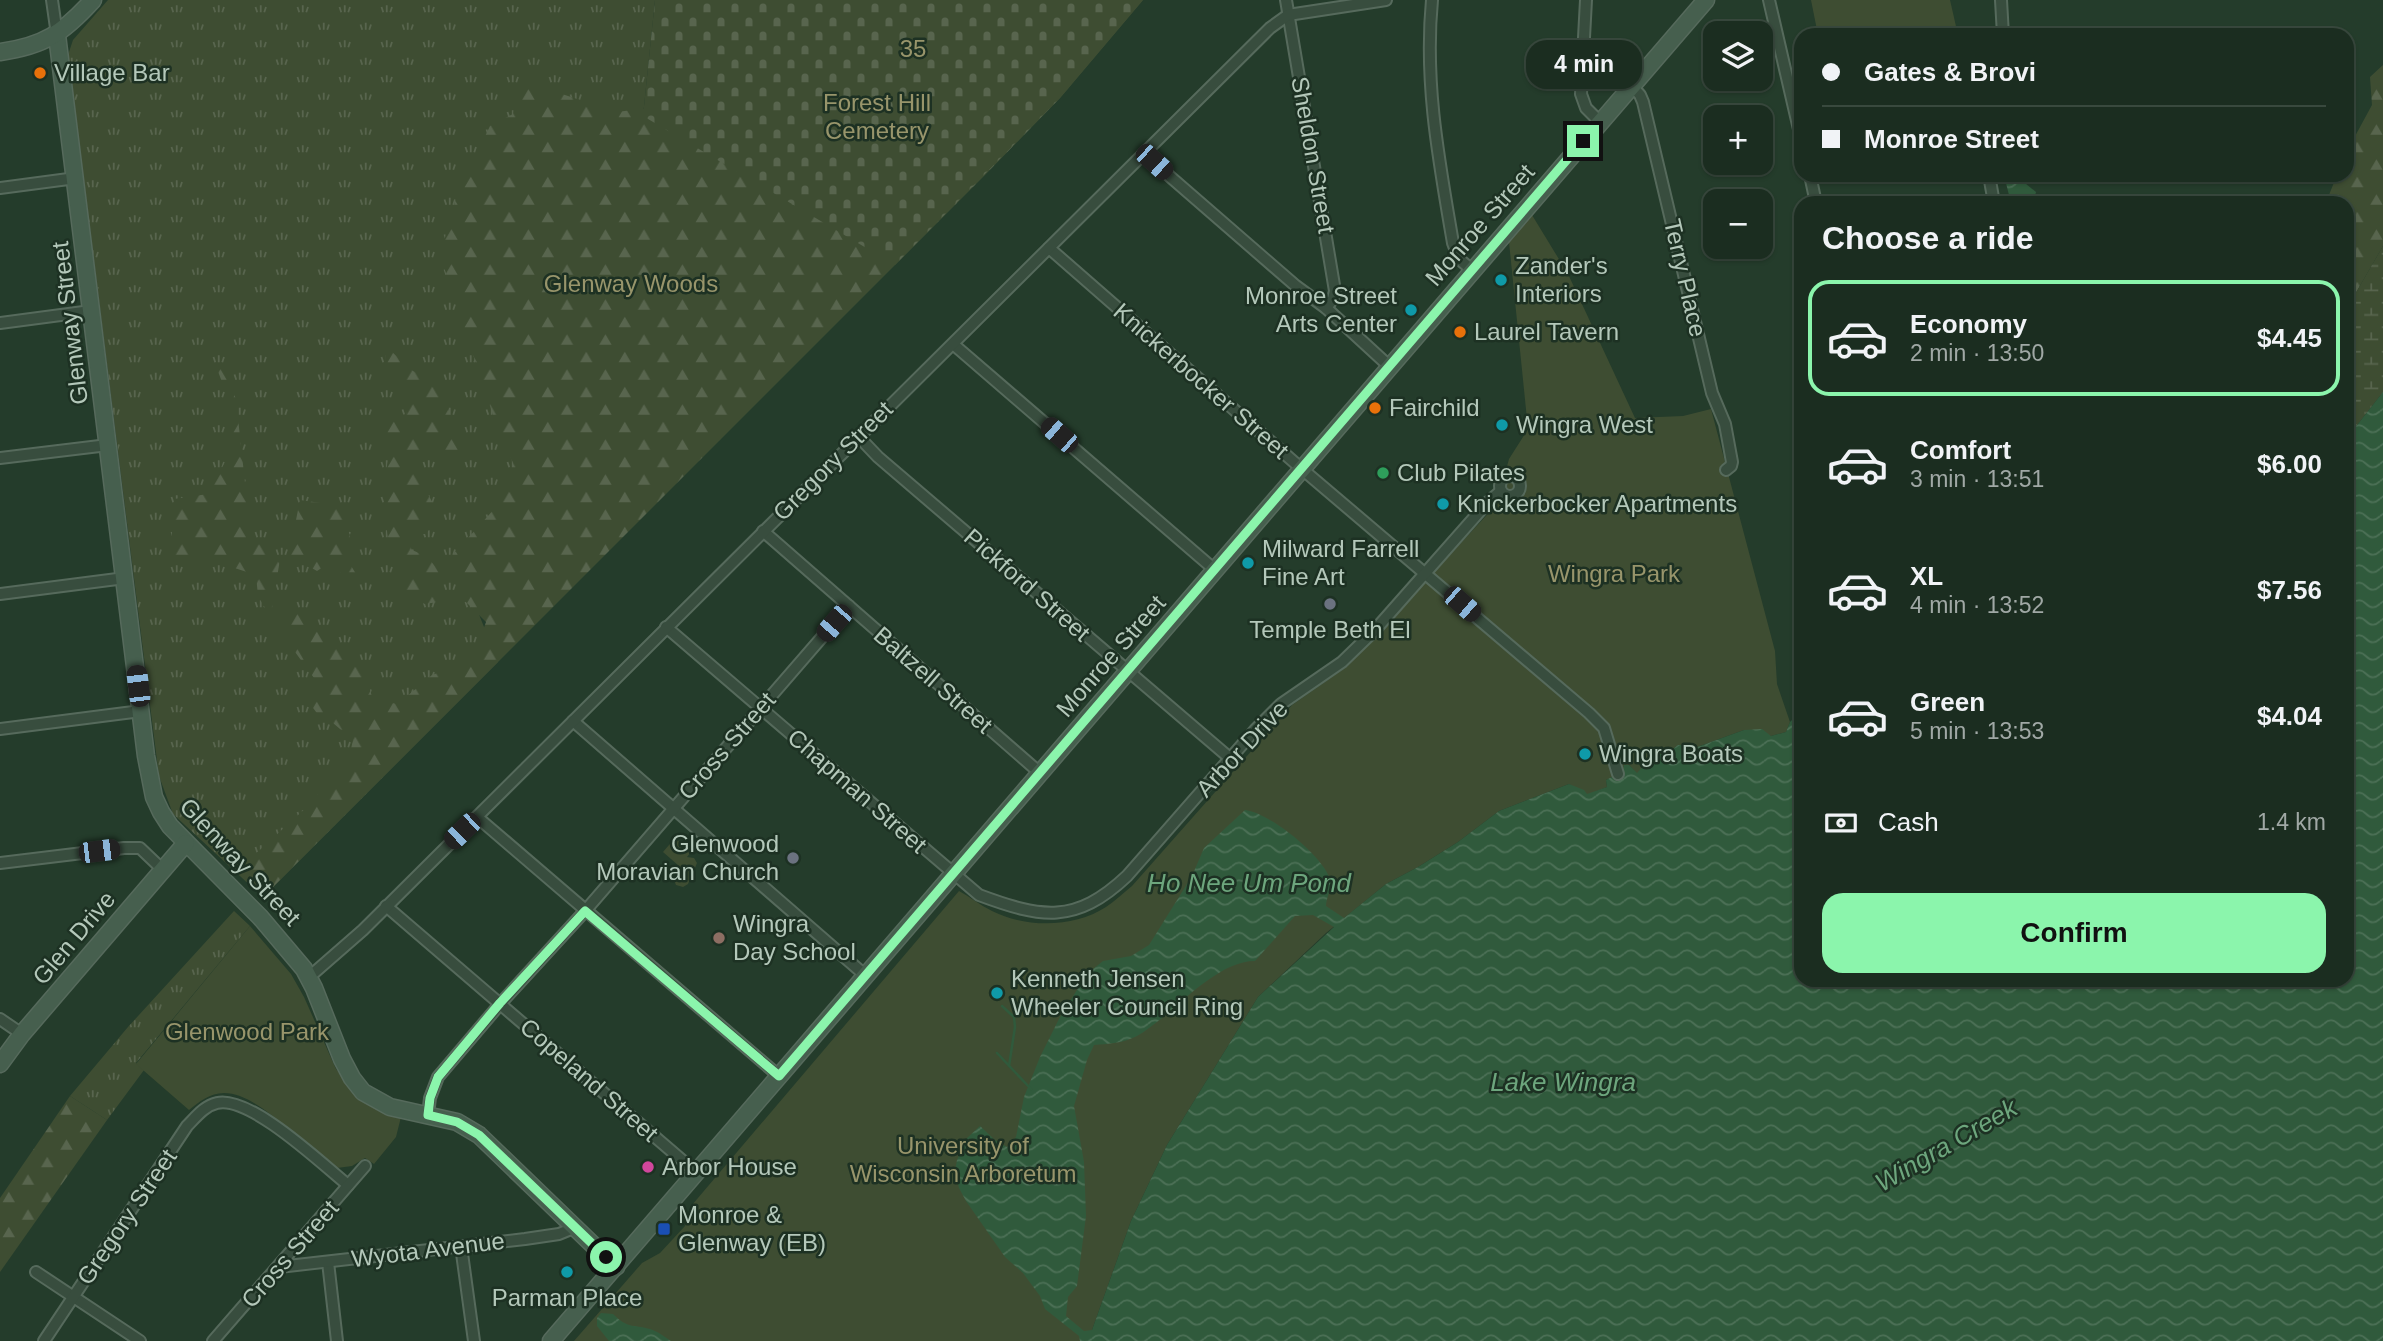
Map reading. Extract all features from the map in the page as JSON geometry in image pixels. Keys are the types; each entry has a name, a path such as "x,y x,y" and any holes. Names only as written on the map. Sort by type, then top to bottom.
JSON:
{"main road":[{"path":"0,52 24,48 57,35 93,0"},
{"name":"Monroe Street","path":"551,1341 1706,0"},
{"name":"Glenway Street","path":"57,35 154,797 170,826 289,950 308,978 342,1059 363,1091 390,1107 457,1122 479,1135 616,1267"},
{"name":"Glen Drive","path":"0,1064 22,1034 186,843"}],"street":[{"name":"Glenway Street","path":"52,0 57,35"},
{"name":"Sheldon Street","path":"1286,0 1334,281 1335,295 1326,308"},
{"name":"Gregory Street","path":"308,978 329,962 477,817 1270,28 1289,15 1386,0"},
{"path":"1432,0 1428,52 1436,139 1453,243 1460,259 1472,270"},
{"path":"1586,0 1581,94 1586,108 1600,122"},
{"path":"1769,0 1794,108"},
{"path":"2001,0 2003,28"},
{"name":"Terry Place","path":"1631,85 1640,94 1643,102 1712,393 1725,424 1732,462 1726,470"},
{"path":"1144,154 1296,286 1326,308 1389,366"},
{"path":"0,188 76,178"},
{"name":"Knickerbocker Street","path":"1049,248 1604,727 1618,774"},
{"path":"0,323 91,311"},
{"path":"953,344 1214,570"},
{"name":"Pickford Street","path":"858,436 872,451 1231,759"},
{"path":"0,458 108,445"},
{"name":"Arbor Drive","path":"953,874 979,895 1016,909 1040,914 1093,903 1112,890 1281,704 1342,662 1375,631 1488,502 1501,491"},
{"name":"Baltzell Street","path":"763,531 1040,773"},
{"path":"0,594 125,578"},
{"name":"Cross Street","path":"428,1115 430,1098 438,1077 849,606"},
{"name":"Chapman Street","path":"666,627 953,874"},
{"path":"0,729 141,711"},
{"path":"573,721 866,976"},
{"path":"477,817 779,1076"},
{"path":"0,863 141,848 162,869"},
{"name":"Copeland Street","path":"386,906 697,1173"},
{"path":"0,1019 22,1034"},
{"name":"Gregory Street","path":"44,1341 187,1126 206,1107 219,1102 242,1106 262,1116 348,1185"},
{"name":"Cross Street","path":"213,1341 365,1166"},
{"name":"Wyota Avenue","path":"279,1267 559,1234 576,1227"},
{"path":"461,1246 474,1341"},
{"path":"328,1262 337,1341"},
{"path":"36,1272 141,1341"}],"green space":[{"path":"108,0 655,0 643,116 529,474 458,562 498,662 266,892 254,889 173,814 159,776 68,55 73,40"},
{"name":"Forest Hill Cemetery","path":"655,0 1143,0 1060,98 895,265 643,116"},
{"name":"Glenway Woods","path":"1143,0 1060,98 985,175 273,887 266,892 254,889 238,870 308,806 349,758 353,740 333,723 319,716 308,701 314,678 258,596 256,575 204,558 170,566 174,499 208,494 232,449 228,398 216,366 225,363 236,400 251,538 280,559 272,609 309,613 334,643 363,667 373,700 398,704 432,675 472,661 486,622 466,602 449,559 497,506 509,487 513,463 494,418 440,255 457,195 490,126 513,114 519,80 617,112 688,108"},
{"path":"1811,0 1950,0 1956,28 1817,28"},
{"path":"2383,65 2383,246 2354,296 2354,196 2327,196 2334,182 2354,182 2354,138 2372,105 2370,77"},
{"name":"University of Wisconsin Arboretum","path":"1532,215 1568,274 1635,418 1683,416 1711,409 1775,651 1777,684 1790,722 1786,732 1771,736 1744,730 1689,750 1678,745 1669,752 1652,756 1637,774 1629,765 1624,771 1606,780 1607,787 1587,795 1569,784 1499,811 1458,842 1386,884 1326,933 1258,997 1167,1145 1131,1221 1092,1330 1080,1336 1080,1341 574,1341 642,1263 660,1253 685,1226 692,1205 959,891 1005,917 1035,923 1079,919 1109,905 1132,886 1292,705 1345,668 1497,504 1509,459 1528,429 1509,242"},
{"path":"2383,246 2383,392 2354,429 2354,296"},
{"path":"392,352 413,371 440,383 465,448 465,460 432,453 407,467 417,469 438,516 426,534 413,534 406,539 412,550 428,559 437,570 444,601 425,604 399,594 401,580 407,575 402,564 394,559 384,506 390,453 375,428 384,418 407,414 399,388 384,368 386,355"},
{"path":"300,500 341,506 344,523 350,535 347,559 356,574 350,581 329,563 317,571 289,555"},
{"path":"675,838 691,852 687,857 694,858 697,863 688,884 683,887 676,885 673,878 679,866 663,852"},
{"path":"234,911 250,926 136,1063 144,1070 107,1120 70,1096 128,1027"},
{"name":"Glenwood Park","path":"250,926 291,974 336,1069 356,1093 401,1117 396,1137 374,1164 365,1158 352,1166 337,1168 259,1106 235,1095 214,1095 189,1110 136,1064"},
{"path":"70,1096 107,1120 0,1272 0,1198"}],"water":[{"path":"2006,182 2024,182 2036,192 2035,196 2009,196"},
{"name":"Lake Wingra","path":"2383,392 2383,1341 1080,1341 1079,1336 1045,1309 1040,1296 1023,1273 1005,1257 966,1201 955,1171 966,1139 980,1126 1007,1147 1016,1137 1024,1097 1040,1057 1060,1017 1087,974 1103,961 1131,956 1149,945 1192,876 1204,848 1245,810 1281,827 1317,859 1331,882 1326,906 1344,918 1386,884 1458,842 1499,811 1569,784 1587,794 1607,787 1606,780 1623,771 1624,765 1629,765 1637,773 1652,756 1669,752 1678,745 1687,745 1689,750 1744,730 1762,729 1771,736 1786,732 1794,718 1794,987 2354,987 2354,429","holes":["1313,915 1334,927 1258,997 1167,1145 1131,1221 1092,1330 1084,1331 1066,1316 1068,1297 1077,1286 1086,1216 1084,1162 1074,1106 1094,1045 1121,1042 1137,1036 1209,979 1240,963 1255,961 1295,916"]},
{"path":"601,1313 613,1314 627,1324 653,1330 671,1341 609,1341 597,1326 597,1318"}],"waterway":[{"path":"1002,1006 1014,1017 1009,1066"},
{"path":"997,1053 1031,1089"}],"place":[{"name":"Village Bar","path":"40,73"},
{"name":"Zander's Interiors","path":"1501,280"},
{"name":"Monroe Street Arts Center","path":"1411,310"},
{"name":"Laurel Tavern","path":"1460,332"},
{"name":"Fairchild","path":"1375,408"},
{"name":"Wingra West","path":"1502,425"},
{"name":"Club Pilates","path":"1383,473"},
{"name":"Knickerbocker Apartments","path":"1443,504"},
{"name":"Milward Farrell Fine Art","path":"1248,563"},
{"name":"Temple Beth El","path":"1330,604"},
{"name":"Wingra Boats","path":"1585,754"},
{"name":"Glenwood Moravian Church","path":"793,858"},
{"name":"Wingra Day School","path":"719,938"},
{"name":"Kenneth Jensen Wheeler Council Ring","path":"997,993"},
{"name":"Arbor House","path":"648,1167"},
{"name":"Monroe & Glenway (EB)","path":"664,1229"},
{"name":"Parman Place","path":"567,1272"}],"route":[{"path":"606,1257 479,1135 457,1122 428,1115 430,1098 438,1077 500,1003 585,911 779,1076 1583,141"}],"park label":[{"name":"35","path":"913,49"},
{"name":"Wingra Park","path":"1614,574"}],"water label":[{"name":"Ho Nee Um Pond","path":"1249,883"},
{"name":"Wingra Creek","path":"1946,1145"}]}
